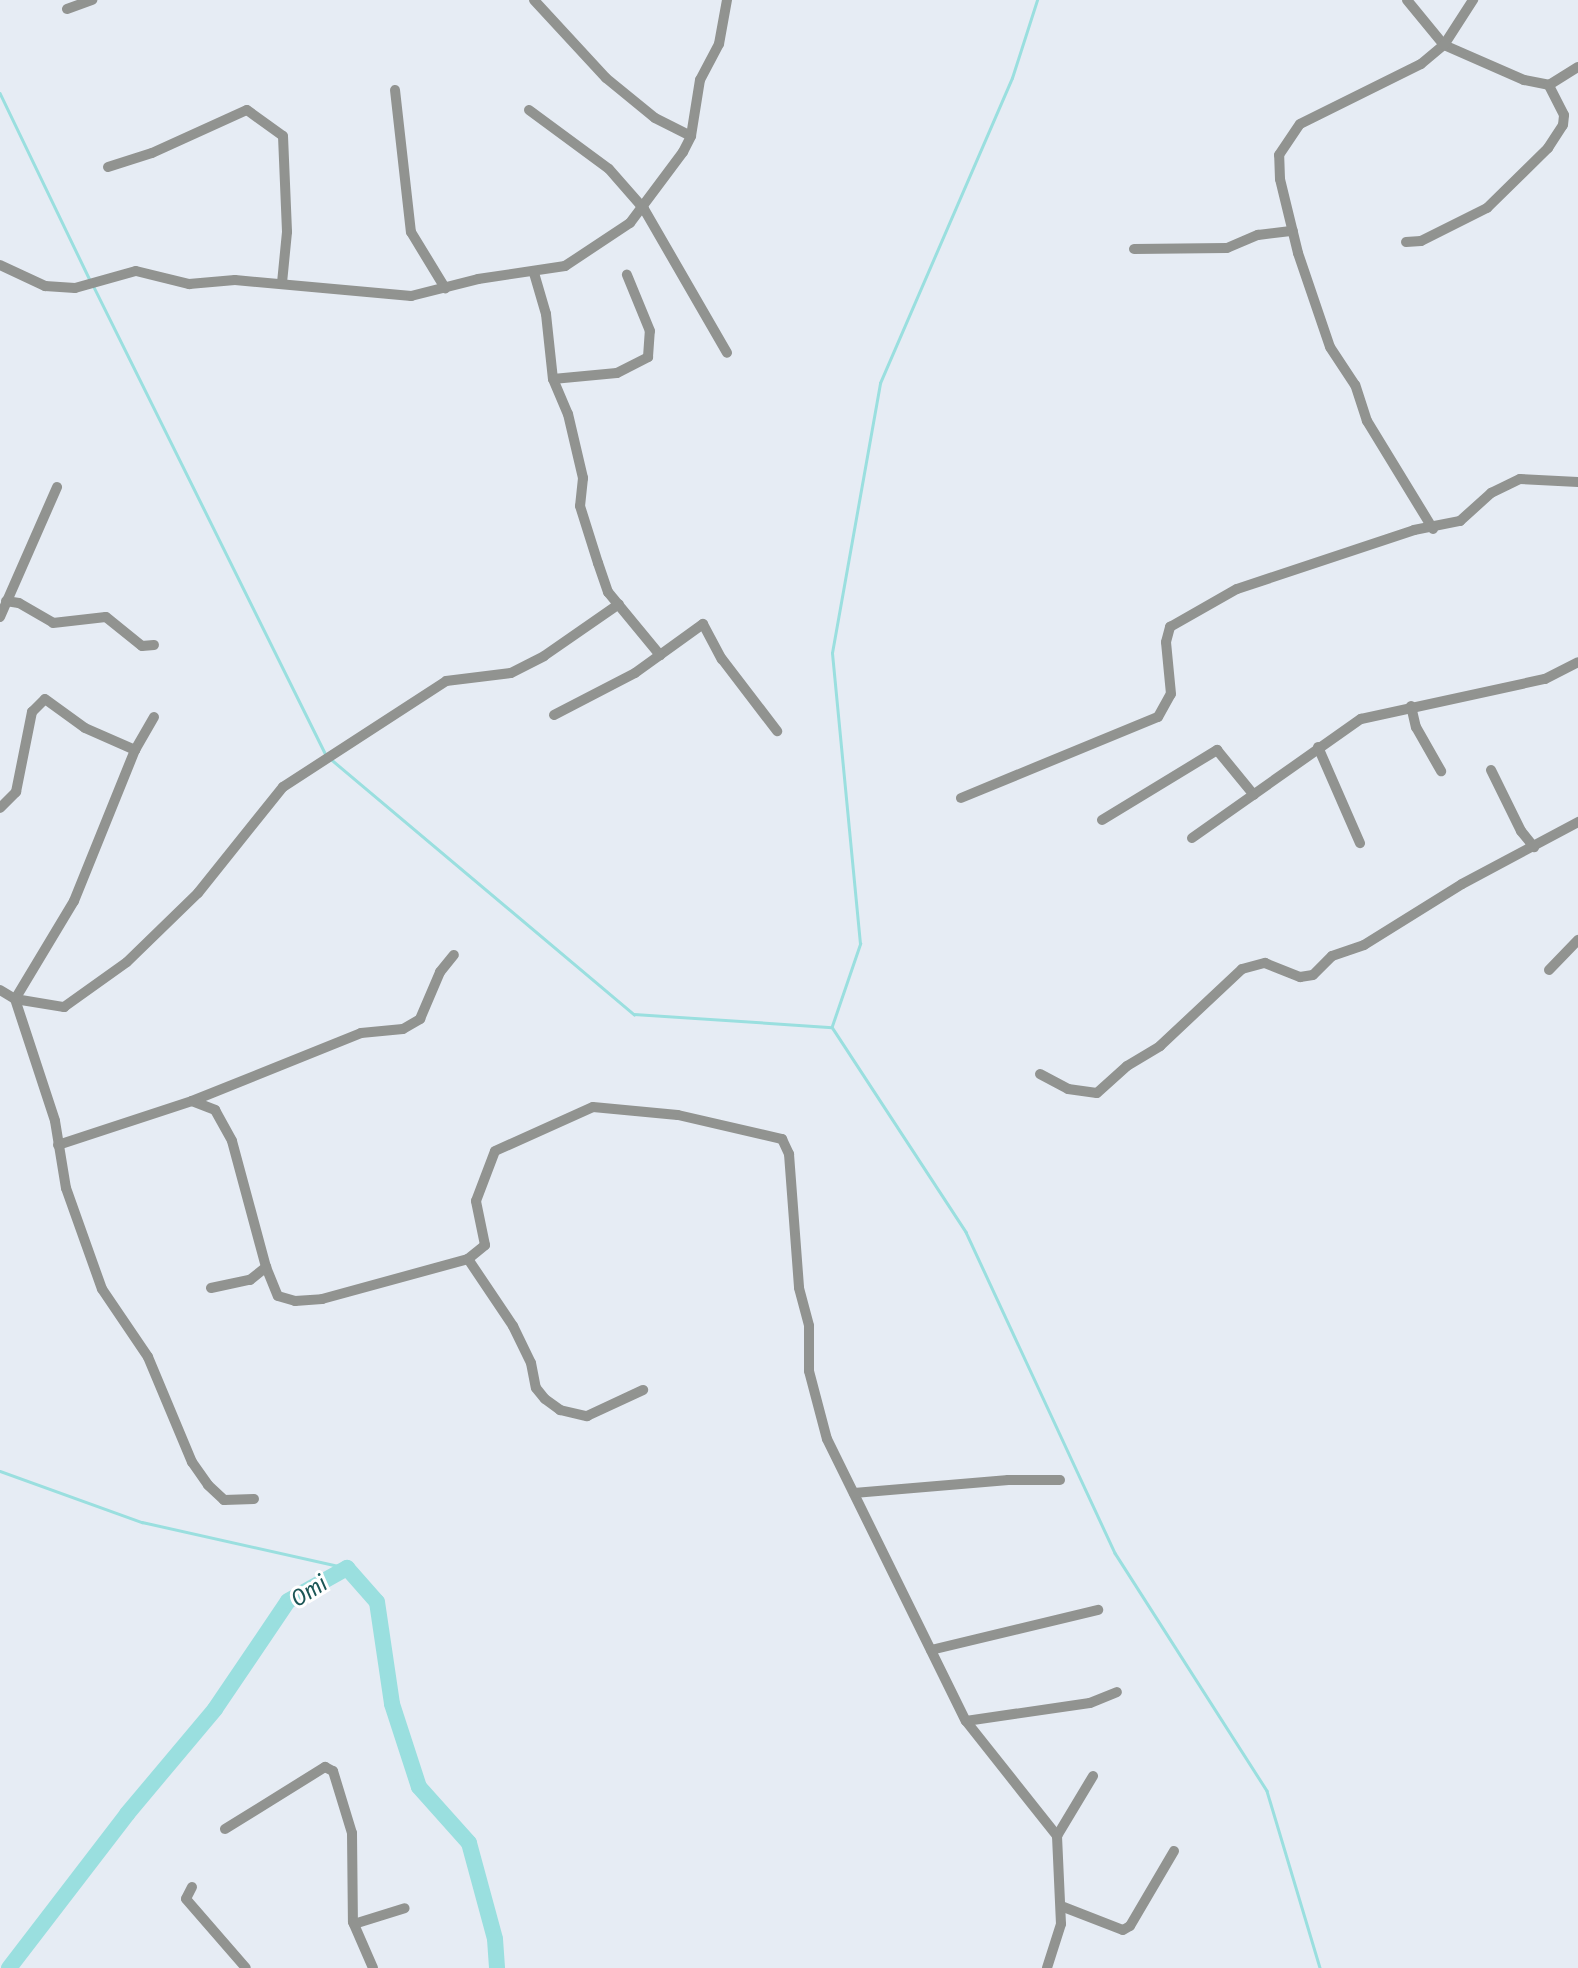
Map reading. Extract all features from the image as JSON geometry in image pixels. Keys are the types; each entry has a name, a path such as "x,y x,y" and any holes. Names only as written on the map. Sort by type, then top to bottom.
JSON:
{"street":[{"path":"67,9 92,0"},
{"path":"534,0 606,78 655,118 691,136"},
{"path":"0,265 45,286 75,288 136,271 189,284 235,280 411,296 478,279 534,273 565,266 608,241 644,209 691,136 700,80 716,53 727,0"},
{"path":"1407,0 1444,46 1524,80 1549,85 1578,67"},
{"path":"1433,529 1367,421 1354,385 1330,347 1293,231 1280,179 1279,155 1286,139 1300,124 1421,64 1444,46 1473,0"},
{"path":"1406,242 1421,241 1487,208 1548,148 1563,125 1564,116 1549,85"},
{"path":"395,90 411,232 445,288"},
{"path":"108,167 152,153 247,110 283,136 288,232 282,284"},
{"path":"529,110 609,169 644,209 727,353"},
{"path":"1134,249 1227,248 1266,233 1293,231"},
{"path":"534,273 546,314 553,379 568,414 583,478 580,506 608,592 660,655"},
{"path":"553,379 617,373 648,357 650,331 627,275"},
{"path":"961,798 1158,717 1171,694 1166,642 1170,627 1268,577 1377,546 1414,530 1433,529 1460,521 1491,493 1520,480 1578,482"},
{"path":"0,617 57,487"},
{"path":"6,601 19,603 53,623 106,617 142,646 154,645"},
{"path":"0,990 15,999 64,1007 127,962 198,893 283,787 446,681 511,673 544,656 619,604"},
{"path":"554,715 635,673 703,624 722,659 777,731"},
{"path":"1192,838 1361,719 1545,679 1578,662"},
{"path":"0,808 16,792 33,712 44,699 85,728 135,750"},
{"path":"1411,706 1416,727 1441,771"},
{"path":"154,717 135,750 74,901 15,999 58,1144 82,1241 102,1289 148,1357 192,1462 224,1500 254,1499"},
{"path":"1318,747 1360,844"},
{"path":"1102,820 1217,750 1254,795"},
{"path":"1491,770 1521,831 1534,847"},
{"path":"1040,1074 1068,1089 1097,1093 1127,1066 1160,1046 1242,969 1265,963 1300,977 1313,975 1332,956 1364,945 1462,884 1577,825"},
{"path":"1549,970 1578,940"},
{"path":"58,1144 192,1101 361,1033 403,1029 420,1019 440,972 454,955"},
{"path":"192,1101 215,1110 232,1141 266,1267 278,1296 296,1301 322,1299 468,1259 485,1245 476,1201 495,1151 522,1142 558,1120 593,1107 678,1115 782,1139 789,1154 799,1288 809,1326 809,1371 827,1439 966,1721 1057,1836"},
{"path":"468,1259 513,1326 531,1363 536,1388 545,1399 560,1410 587,1416 643,1391"},
{"path":"211,1288 250,1280 266,1267"},
{"path":"854,1493 1008,1480 1060,1480"},
{"path":"931,1650 1098,1610"},
{"path":"966,1721 1090,1703 1117,1692"},
{"path":"225,1829 318,1770 325,1767 333,1771 352,1833 354,1924 373,1968"},
{"path":"1047,1968 1061,1924 1057,1836 1093,1776"},
{"path":"1061,1906 1123,1930 1130,1926 1174,1851"},
{"path":"192,1887 186,1899 246,1968"},
{"path":"354,1924 405,1908"}],"waterway":[{"path":"832,1026 860,944 832,653 880,383 1012,78 1037,0"},
{"path":"0,93 90,280"},
{"path":"93,285 325,753"},
{"path":"332,760 634,1014 832,1027 966,1232 1115,1553 1267,1791 1320,1968"},
{"path":"0,1471 142,1522 347,1568"},
{"name":"Omi","path":"9,1968 127,1814 215,1709 288,1601 347,1568 377,1602 392,1704 419,1787 469,1843 495,1939 497,1968"}]}
